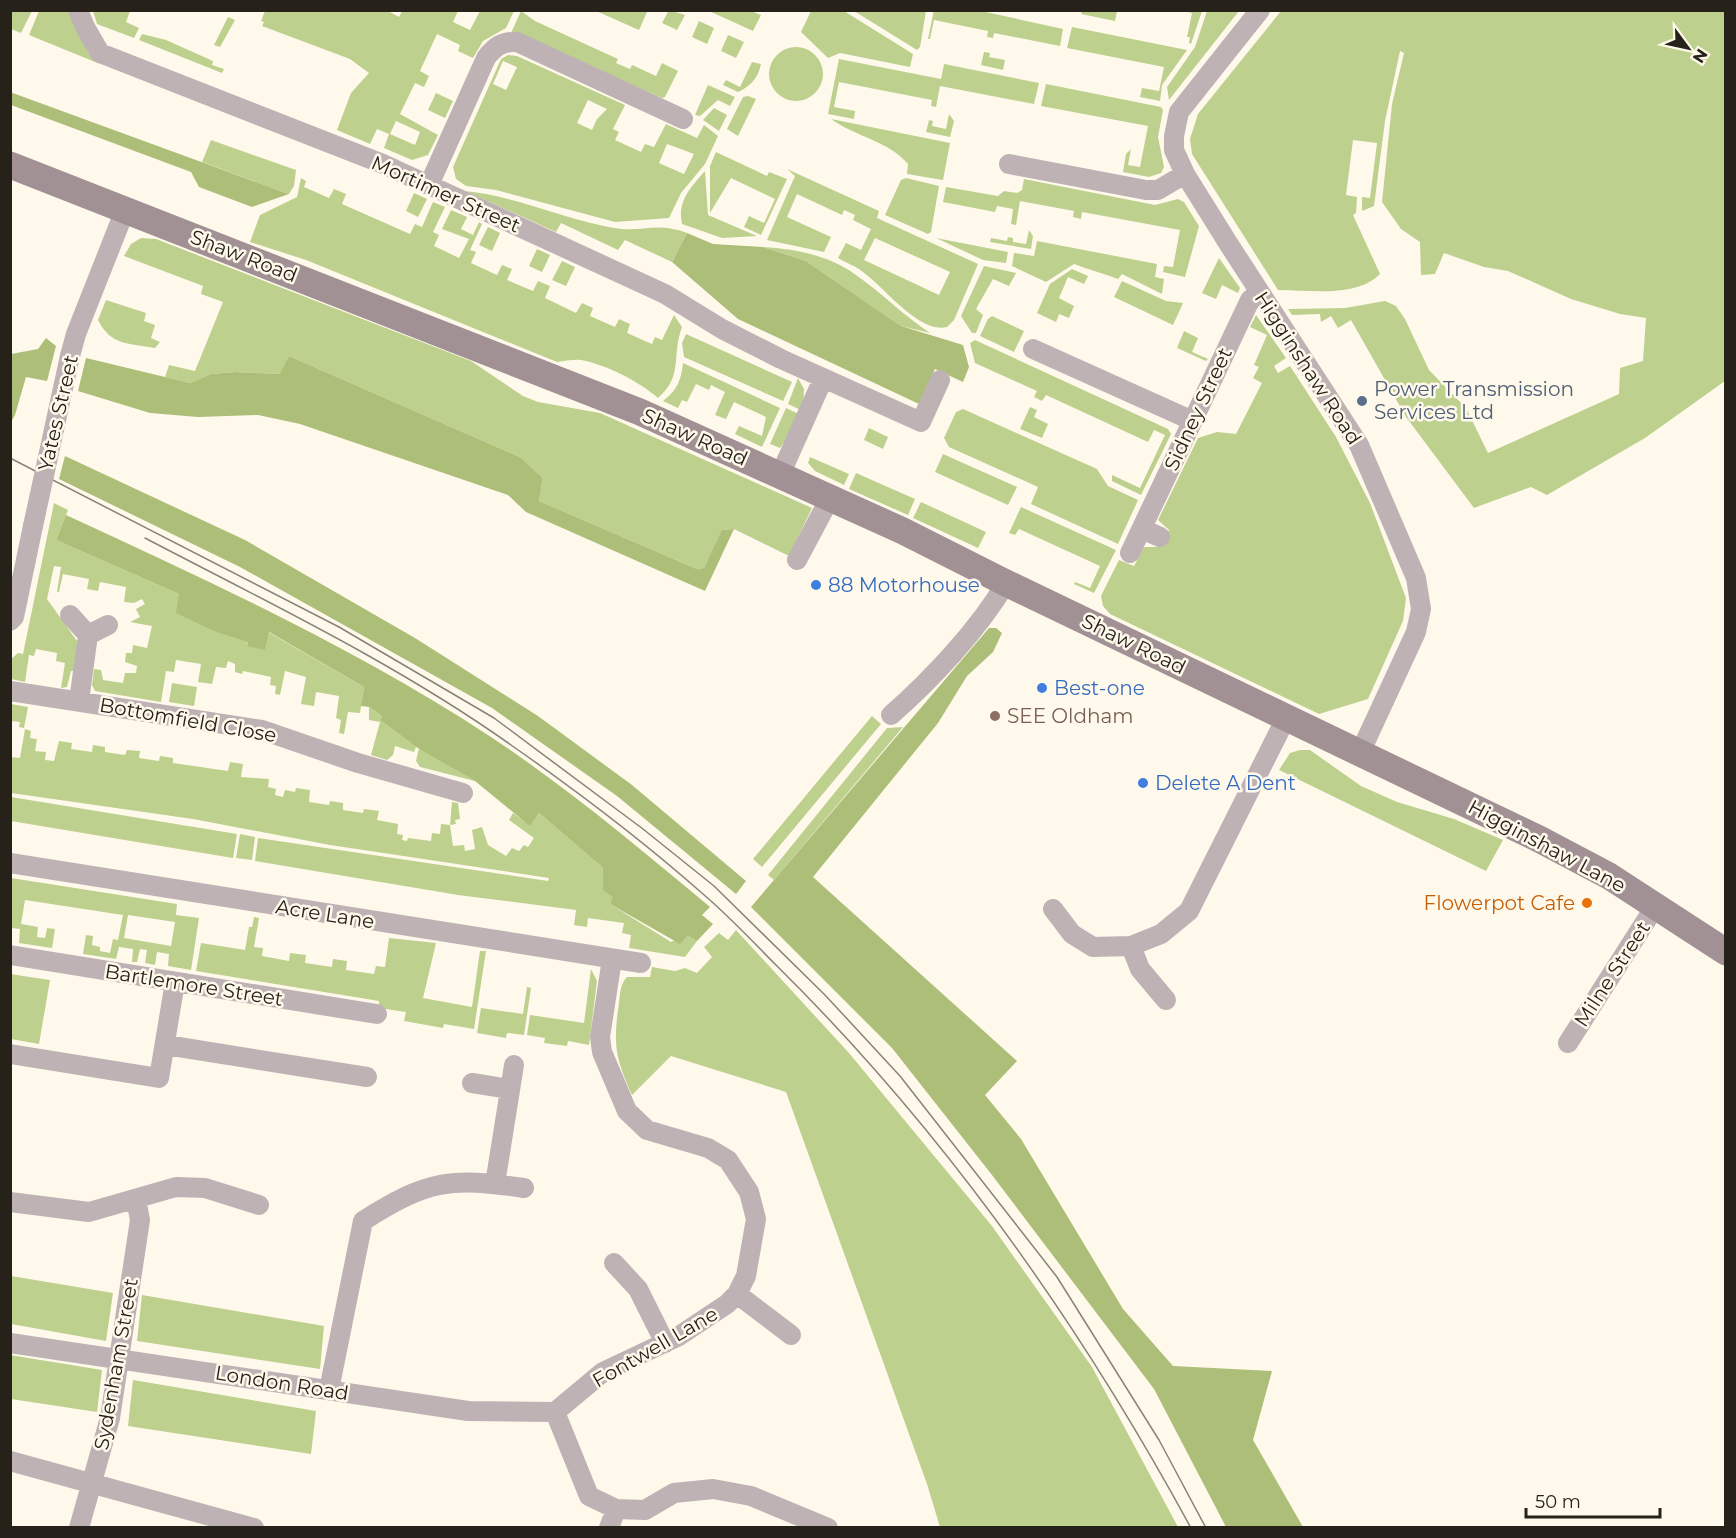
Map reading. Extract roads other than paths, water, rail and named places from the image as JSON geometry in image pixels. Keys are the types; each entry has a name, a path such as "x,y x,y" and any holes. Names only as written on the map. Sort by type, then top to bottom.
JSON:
{"main road":[{"name":"Shaw Road","path":"10,165 529,366 640,412 903,531 1360,753"},
{"name":"Higginshaw Lane","path":"1360,753 1539,839 1656,905 1725,952"}],"street":[{"name":"Mortimer Street","path":"78,10 100,53 383,164 665,294 722,329 921,422 940,380"},
{"name":"Higginshaw Road","path":"1260,10 1179,112 1174,136 1174,150 1185,174 1259,293 1359,445 1416,578 1421,609 1416,632 1360,753"},
{"path":"429,185 486,58 492,49 506,42 517,42 683,119"},
{"path":"1008,164 1146,190 1158,189 1185,174"},
{"name":"Yates Street","path":"10,621 14,617 76,334 125,210"},
{"name":"Sidney Street","path":"1130,553 1250,300 1259,293"},
{"path":"1033,349 1193,421"},
{"path":"780,475 823,378"},
{"path":"797,560 830,498"},
{"path":"1142,529 1160,537"},
{"path":"891,715 915,695 992,606 1006,583"},
{"path":"70,615 88,635 108,625"},
{"name":"Bottomfield Close","path":"79,701 88,635"},
{"name":"Bottomfield Close","path":"10,691 262,730 402,766 463,793"},
{"path":"1053,909 1072,934 1094,947 1131,946 1161,934 1189,911 1286,718"},
{"name":"Acre Lane","path":"10,862 641,963"},
{"name":"Milne Street","path":"1568,1043 1656,905"},
{"path":"1131,946 1140,969 1166,1000"},
{"name":"Bartlemore Street","path":"10,956 377,1014"},
{"name":"Fontwell Lane","path":"555,1412 603,1372 665,1343 727,1305 737,1294 746,1276 756,1219 754,1206 745,1184 728,1160 708,1148 647,1130 627,1111 602,1052 600,1037 612,959"},
{"path":"10,1054 159,1077 175,981"},
{"path":"166,1045 367,1077"},
{"path":"495,1184 514,1065"},
{"path":"471,1083 510,1089"},
{"path":"329,1390 363,1221 394,1201 440,1183 467,1181 524,1188"},
{"path":"10,1202 89,1212 176,1187 206,1188 259,1205"},
{"name":"Sydenham Street","path":"79,1527 110,1418 140,1220 136,1199"},
{"path":"614,1263 638,1289 665,1343"},
{"path":"737,1294 791,1335"},
{"name":"London Road","path":"10,1343 468,1412 555,1412"},
{"path":"555,1412 589,1496 613,1518 645,1510 674,1493 713,1489 751,1496 828,1527"},
{"path":"10,1461 254,1527"}],"tram line":[{"path":"10,458 339,627 494,718 643,829 714,886 825,995 900,1076 1057,1277 1159,1440 1206,1528"},
{"path":"145,538 378,661 468,716 536,762 609,817 722,911 838,1029 952,1162 1005,1232 1103,1376 1191,1528"}],"place":[{"name":"Power Transmission Services Ltd","path":"1362,401"},
{"name":"88 Motorhouse","path":"816,585"},
{"name":"Best-one","path":"1042,688"},
{"name":"SEE Oldham","path":"995,716"},
{"name":"Delete A Dent","path":"1143,783"},
{"name":"Flowerpot Cafe","path":"1587,903"}]}
